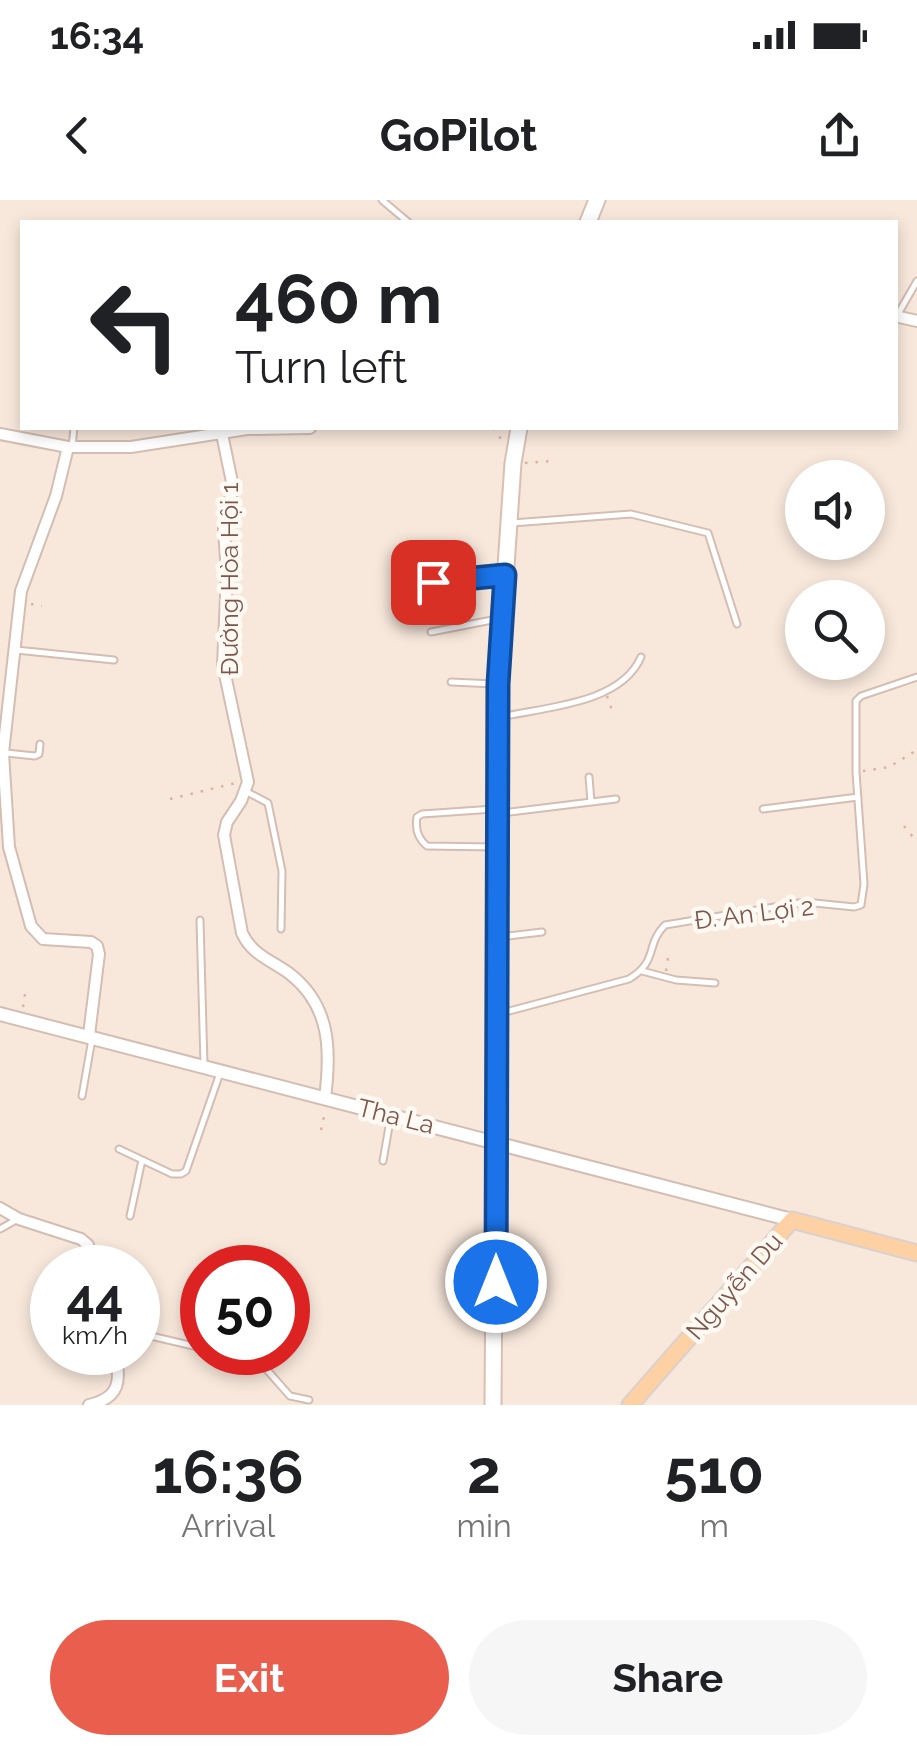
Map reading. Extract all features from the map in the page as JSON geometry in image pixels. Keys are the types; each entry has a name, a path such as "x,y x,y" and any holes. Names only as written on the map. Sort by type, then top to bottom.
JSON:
{"main road":[{"path":"493,1405 498,684 508,523 519,430"},
{"name":"Nguyễn Du","path":"630,1405 792,1220 917,1253"}],"street":[{"path":"0,434 70,447 131,447 252,430"},
{"name":"Đường Hòa Hội 1","path":"222,434 232,486 224,529 224,665 246,785"},
{"path":"70,447 56,496 26,571 14,650 2,783 9,846 31,926 43,940 91,942 97,946 90,1035"},
{"path":"246,785 224,836 242,933 249,947 291,974 323,1016 330,1055 326,1098"},
{"name":"Tha La","path":"0,1014 792,1220"},
{"path":"0,1208 19,1219 81,1238 88,1245"},
{"path":"89,1405 111,1397 120,1375"}],"lane":[{"path":"382,200 406,220"},
{"path":"898,313 917,282"},
{"path":"70,447 74,430"},
{"path":"508,523 631,514 708,533 737,624"},
{"path":"422,559 430,578 438,584 505,575"},
{"path":"431,632 502,618"},
{"path":"14,650 114,660"},
{"path":"498,718 606,690 629,677 641,657"},
{"path":"763,809 858,798 856,700 917,677"},
{"path":"452,682 498,684"},
{"path":"3,752 35,756 40,744"},
{"path":"589,777 591,802"},
{"path":"246,785 268,803 282,870 281,929"},
{"name":"Đ. An Lợi 2","path":"642,971 649,962 656,936 666,925 791,904 862,905 858,798"},
{"path":"498,848 427,846 420,840 417,817 616,799"},
{"path":"200,920 204,1068"},
{"path":"497,938 542,932"},
{"path":"496,1015 614,986 642,971 715,983"},
{"path":"82,1096 90,1035"},
{"path":"119,1149 172,1174 182,1174 220,1072"},
{"path":"383,1162 390,1115"},
{"path":"130,1216 142,1160"},
{"path":"0,1229 19,1219"},
{"path":"271,1375 290,1396 309,1400"}],"path":[{"path":"513,463 552,461"},
{"path":"606,690 612,714"},
{"path":"856,772 889,767 917,750"},
{"path":"170,799 246,785"},
{"path":"904,826 917,842"},
{"path":"665,977 668,958"},
{"path":"21,1019 25,994"},
{"path":"322,1130 326,1098"}],"shaded area":[{"path":"0,200 917,200 917,1405 0,1405"}],"route":[{"path":"433,582 505,575 498,684 496,1282"}]}
